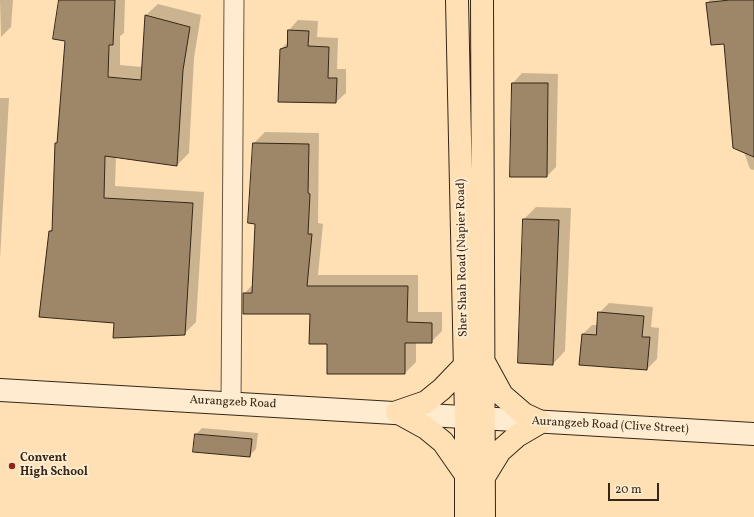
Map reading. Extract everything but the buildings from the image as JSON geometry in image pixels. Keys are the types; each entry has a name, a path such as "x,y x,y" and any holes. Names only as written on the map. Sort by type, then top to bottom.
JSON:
{"main road":[{"name":"Sher Shah Road (Napier Road)","path":"457,0 474,362"},
{"name":"Sher Shah Road (Napier Road)","path":"482,0 474,418 475,476 484,517"},
{"path":"397,412 426,402 474,362 502,395 524,414 541,422"},
{"path":"397,412 426,428 443,442 475,476 517,436 541,422"},
{"name":"Sher Shah Road (Napier Road)","path":"466,517 475,476"}],"street":[{"path":"231,403 234,0"},
{"name":"Aurangzeb Road","path":"0,390 397,412 474,418"},
{"name":"Aurangzeb Road (Clive Street)","path":"474,418 754,434"}],"place":[{"name":"Convent High School","path":"12,466"}]}
